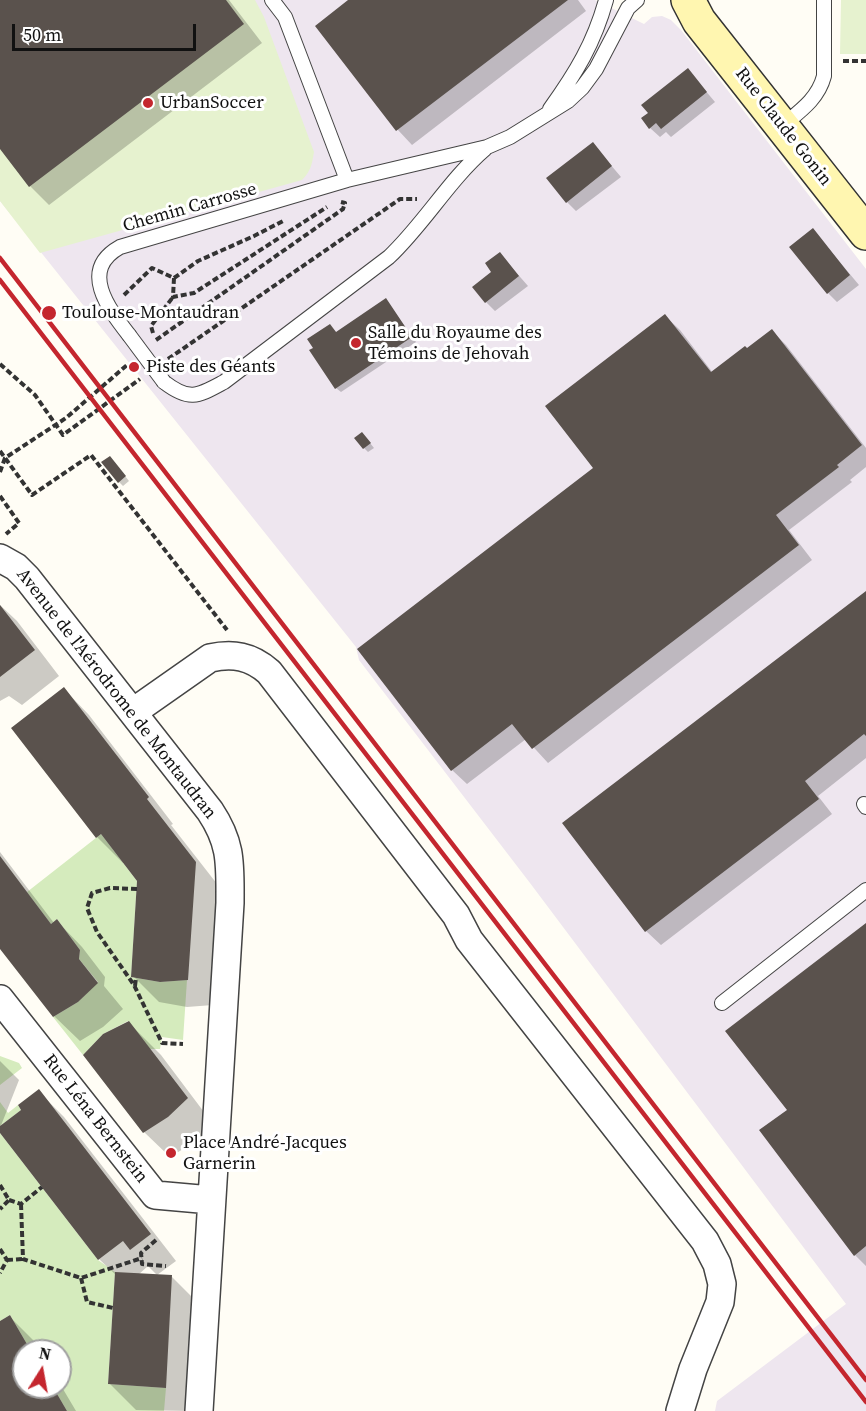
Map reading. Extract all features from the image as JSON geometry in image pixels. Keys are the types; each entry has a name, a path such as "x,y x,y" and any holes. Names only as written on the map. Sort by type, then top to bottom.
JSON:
{"street":[{"name":"Rue Claude Gonin","path":"670,0 693,11 866,233"},
{"name":"Avenue de l'Aérodrome de Montaudran","path":"0,558 16,567 27,578 210,811 223,832 229,854 230,903 199,1411"},
{"path":"133,712 210,658 236,655 259,663 269,672 456,915 469,940 705,1241 717,1264 722,1284 720,1302 693,1369 680,1411"},
{"name":"Rue Léna Bernstein","path":"0,999 155,1195 211,1200"}],"lane":[{"path":"272,0 285,17 347,180"},
{"name":"Chemin Carrosse","path":"544,116 582,61 599,26 606,0"},
{"name":"Chemin Carrosse","path":"487,147 468,164 405,242 389,257 224,382 203,393 186,396 165,382 129,334 102,292 99,277 102,263 109,253 120,247 347,180 487,147 510,137 568,101 582,88 596,69 628,8 637,0"},
{"path":"782,126 804,108 821,86 824,68 824,0"},
{"path":"722,1003 866,890"}],"path":[{"path":"162,363 400,199"},
{"path":"155,341 343,209 345,203 336,201 194,292 173,297"},
{"path":"174,278 198,261 292,216"},
{"path":"122,298 152,268 174,278"},
{"path":"151,326 173,297 174,278"},
{"path":"0,364 35,395 63,435 144,376"},
{"path":"0,472 5,458 57,425 128,364"},
{"path":"0,451 32,495 91,455 237,643 236,655"},
{"path":"0,496 19,523 0,538"},
{"path":"137,889 110,888 92,893 87,908 97,932 135,987 162,1043 183,1044"},
{"path":"135,987 136,978"},
{"path":"0,1185 9,1200 21,1204"},
{"path":"21,1204 42,1187"},
{"path":"0,1209 9,1200"},
{"path":"21,1204 23,1259"},
{"path":"156,1240 141,1253 142,1264 166,1266"},
{"path":"0,1249 7,1260"},
{"path":"7,1260 23,1259 81,1278 142,1258"},
{"path":"0,1273 7,1260"},
{"path":"81,1278 87,1302 113,1308"}],"shaded area":[{"path":"0,0 595,0 644,24 652,17 662,16 671,20 681,30 866,269 866,1411 715,1411 717,1401 846,1304 530,883 359,660 356,647 0,201"}],"green space":[{"name":"UrbanSoccer","path":"0,0 255,0 264,17 314,152 309,170 302,180 40,253 0,201"},
{"path":"841,0 866,0 866,54 840,54"},
{"path":"101,834 137,881 131,977 160,982 187,980 183,1040 162,1037 160,1049 150,1049 128,1021 103,1034 83,1055 53,1017 78,1002 98,982 79,959 80,950 57,919 51,924 27,892"},
{"path":"0,1056 19,1063 22,1068 0,1085"},
{"path":"0,1102 8,1113 18,1105 21,1110 0,1126"},
{"path":"0,1133 98,1260 115,1272 108,1384 166,1388 164,1411 67,1411 60,1399 72,1399 72,1339 24,1339 10,1315 0,1321"}],"building":[{"path":"0,0 226,0 244,24 29,187 0,149"},
{"path":"348,0 568,0 396,131 315,26"},
{"path":"688,68 707,92 661,129 656,123 649,129 641,118 648,113 641,105"},
{"path":"593,142 612,166 566,203 546,178"},
{"path":"813,228 850,275 827,294 789,247"},
{"path":"500,252 519,276 485,303 472,287 491,272 485,263"},
{"name":"Salle du Royaume des Témoins de Jehovah","path":"386,298 412,337 335,389 309,350 313,348 307,339 330,324 336,332"},
{"path":"665,314 711,372 772,329 862,445 837,465 839,467 776,515 799,545 532,749 512,724 451,771 357,649 593,468 545,406"},
{"path":"362,432 371,443 363,449 354,438"},
{"path":"110,456 126,476 118,483 101,462"},
{"path":"866,591 866,736 864,734 805,781 819,799 645,932 562,823"},
{"path":"0,605 35,650 0,677"},
{"path":"64,687 196,862 188,980 160,982 131,977 137,881 101,834 96,838 11,728"},
{"path":"0,856 51,924 57,919 80,950 79,959 98,983 78,1002 53,1017 0,949"},
{"path":"866,923 866,1246 854,1256 759,1130 787,1110 725,1031"},
{"path":"129,1021 188,1098 168,1117 143,1133 83,1055 103,1034"},
{"path":"39,1089 151,1234 130,1250 123,1241 98,1260 0,1133 0,1126 21,1110 18,1105"},
{"path":"115,1272 172,1275 166,1388 108,1384"},
{"path":"10,1315 24,1339 12,1339 12,1399 60,1399 67,1411 0,1411 0,1321"}],"railway":[{"path":"0,258 866,1380"},
{"path":"0,280 866,1402"}],"place":[{"name":"UrbanSoccer","path":"148,103"},
{"name":"Toulouse-Montaudran","path":"49,313"},
{"name":"Salle du Royaume des Témoins de Jehovah","path":"356,343"},
{"name":"Piste des Géants","path":"134,367"},
{"name":"Place André-Jacques Garnerin","path":"171,1153"}]}
